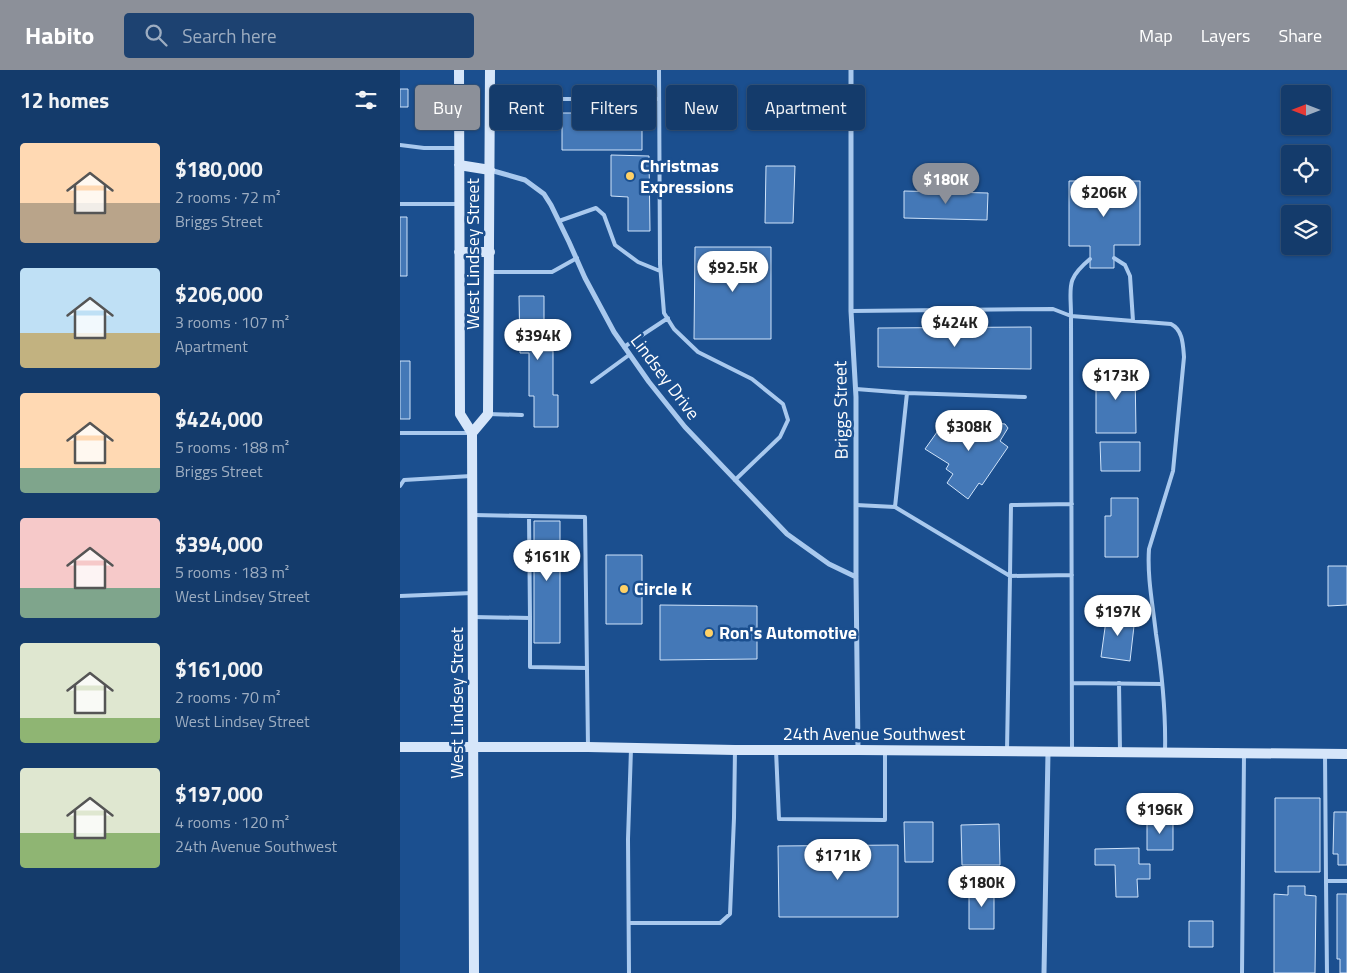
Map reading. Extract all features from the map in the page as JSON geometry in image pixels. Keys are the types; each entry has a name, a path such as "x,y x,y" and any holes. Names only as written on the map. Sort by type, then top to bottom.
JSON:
{"main road":[{"name":"West Lindsey Street","path":"459,70 460,414 472,433 473,476 474,973"},
{"name":"West Lindsey Street","path":"490,70 490,85"},
{"name":"West Lindsey Street","path":"488,414 490,130"},
{"path":"459,165 490,170"},
{"path":"459,252 490,252"},
{"path":"472,433 488,414"},
{"name":"24th Avenue Southwest","path":"400,747 588,746 735,750 1347,754"}],"street":[{"name":"Briggs Street","path":"851,70 852,311 856,389 858,750"},
{"name":"Lindsey Drive","path":"490,170 525,180 544,194 614,332 629,355 685,427 787,534 830,564 856,577"},
{"path":"1044,973 1048,752"}],"lane":[{"path":"659,70 660,271 664,313 674,329 698,352 752,379 783,404 788,420 780,437 735,480"},
{"path":"562,99 659,99"},
{"path":"400,145 424,148 459,148"},
{"path":"400,204 459,204"},
{"path":"559,221 596,208 604,215 616,245 638,262 660,271"},
{"path":"490,272 552,272 576,258"},
{"path":"1114,258 1124,265 1130,276 1133,321"},
{"path":"1072,752 1071,281 1076,271 1090,259"},
{"path":"852,311 1053,309 1071,316 1171,324 1176,326 1182,338 1184,357 1173,470 1148,557 1166,725 1165,752"},
{"path":"624,347 668,318"},
{"path":"592,382 629,355"},
{"path":"856,389 907,393 1025,397"},
{"path":"894,507 907,393"},
{"path":"488,414 522,414"},
{"path":"400,433 472,433"},
{"path":"400,486 404,480 473,476"},
{"path":"1007,751 1011,505 1072,504"},
{"path":"856,505 894,507 1010,576 1072,575"},
{"path":"473,515 585,517 588,746"},
{"path":"529,516 530,666 587,668"},
{"path":"400,596 473,593"},
{"path":"473,617 530,618"},
{"path":"1072,682 1162,684"},
{"path":"1119,683 1120,753"},
{"path":"629,973 628,839 632,747"},
{"path":"629,923 720,923 730,914 735,750"},
{"path":"776,750 779,819 885,820 885,750"},
{"path":"1242,973 1244,753"},
{"path":"1325,754 1327,973"},
{"path":"1326,881 1347,881"}],"building":[{"path":"400,89 408,89 408,107 400,107"},
{"path":"562,113 572,113 572,130 642,130 642,150 562,150"},
{"name":"Christmas Expressions","path":"611,155 649,156 650,231 628,231 628,197 611,196"},
{"path":"766,166 795,166 793,223 765,223"},
{"path":"1069,181 1140,181 1140,245 1114,245 1114,268 1090,268 1090,246 1069,246"},
{"path":"904,191 988,193 987,220 904,218"},
{"path":"400,217 407,217 407,276 400,276"},
{"path":"695,247 771,247 771,339 694,339"},
{"path":"519,296 544,296 544,351 553,351 553,395 558,395 558,427 534,427 534,396 529,396 529,353 520,353"},
{"path":"1031,327 1031,369 878,367 878,328"},
{"path":"400,361 410,361 410,419 400,419"},
{"path":"1096,369 1135,369 1136,433 1096,433"},
{"path":"947,418 965,429 971,421 1005,424 1008,428 1000,441 1008,447 982,485 979,483 968,499 947,483 953,474 946,469 949,464 925,449"},
{"path":"1100,442 1140,442 1140,471 1101,471"},
{"path":"1111,498 1138,498 1138,557 1105,557 1105,516 1111,516"},
{"path":"534,521 560,521 560,643 534,643"},
{"name":"Circle K","path":"606,555 642,555 642,624 606,624"},
{"path":"1328,566 1347,566 1347,605 1328,606"},
{"name":"Ron's Automotive","path":"660,605 757,606 757,659 660,660"},
{"path":"1107,613 1135,617 1130,661 1101,657"},
{"path":"1275,798 1320,798 1320,872 1275,872"},
{"path":"1334,812 1347,812 1347,865 1338,865 1338,854 1333,854"},
{"path":"1147,821 1173,821 1173,850 1147,850"},
{"path":"904,822 933,822 933,862 905,862"},
{"path":"999,824 1000,865 962,865 961,825"},
{"path":"898,845 898,917 779,917 778,846"},
{"path":"1139,848 1139,864 1150,864 1150,879 1137,879 1138,897 1116,897 1115,865 1095,865 1095,849"},
{"path":"969,886 994,886 994,929 969,929"},
{"path":"1288,886 1305,886 1305,895 1316,896 1315,973 1274,973 1274,894 1288,895"},
{"path":"1337,894 1347,894 1347,973 1340,973 1340,959 1337,959"},
{"path":"1189,921 1213,921 1213,947 1189,947"}],"place":[{"name":"Christmas Expressions","path":"630,176"},
{"name":"Circle K","path":"624,589"},
{"name":"Ron's Automotive","path":"709,633"}]}
